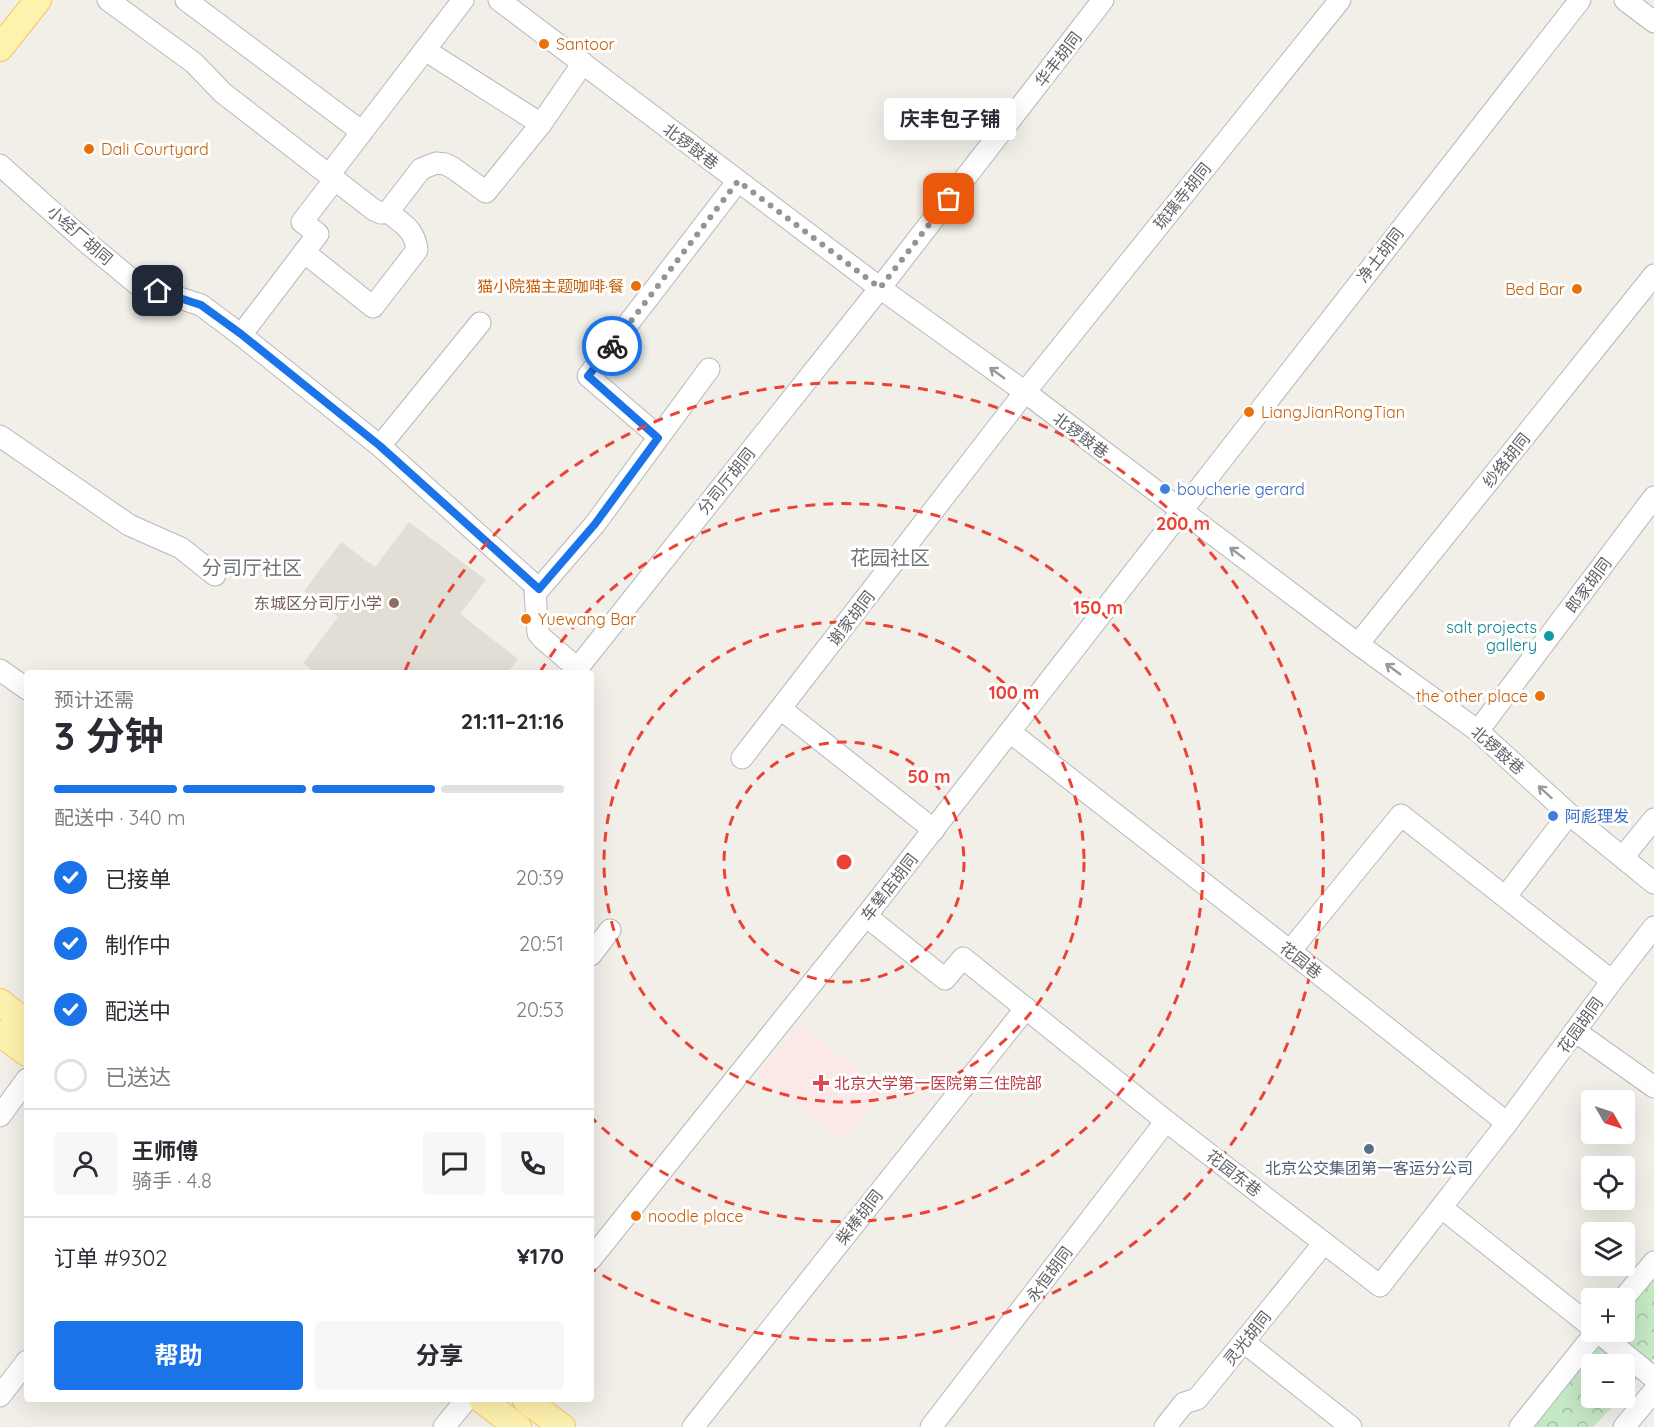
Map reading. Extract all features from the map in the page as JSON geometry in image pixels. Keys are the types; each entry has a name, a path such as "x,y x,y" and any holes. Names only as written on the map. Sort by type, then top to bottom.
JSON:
{"main road":[{"path":"0,48 39,0"},
{"path":"0,1002 24,1021"},
{"path":"0,1033 24,1051"},
{"path":"485,1402 518,1427"},
{"path":"529,1402 562,1427"}],"street":[{"path":"108,0 194,63 224,93 374,210 381,213 388,212 421,169 436,163 453,168 486,192 541,124 583,63"},
{"path":"186,0 362,132"},
{"path":"241,334 318,234 302,222 362,132 463,0"},
{"name":"北锣鼓巷","path":"498,0 880,288 1025,392 1358,644 1478,731 1569,814 1654,883"},
{"name":"华丰胡同","path":"880,288 1103,0"},
{"name":"琉璃寺胡同","path":"1025,392 1340,0"},
{"name":"净土胡同","path":"1181,511 1580,0"},
{"path":"1625,0 1654,22"},
{"path":"425,50 541,124"},
{"name":"小经厂胡同","path":"0,165 137,284 201,305 241,334 380,446 539,589"},
{"path":"658,438 588,376 738,181"},
{"path":"304,252 373,307 417,250 413,234 388,212"},
{"name":"纱络胡同","path":"1358,644 1654,275"},
{"name":"分司厅胡同","path":"576,670 880,288"},
{"path":"380,446 480,323"},
{"path":"574,670 538,633 535,594 595,524 709,369"},
{"name":"谢家胡同","path":"742,758 1025,392"},
{"path":"0,436 129,525 181,548 214,574"},
{"name":"郎家胡同","path":"1478,731 1654,497"},
{"name":"车辇店胡同","path":"594,1255 934,830 1181,511"},
{"path":"0,670 24,687"},
{"path":"781,709 934,830"},
{"name":"花园巷","path":"1010,732 1507,1123"},
{"path":"1506,896 1569,814"},
{"path":"1290,951 1401,815 1612,981"},
{"path":"1623,857 1654,819"},
{"name":"花园东巷","path":"866,916 945,980 963,958 1166,1121 1380,1286 1442,1208"},
{"name":"花园胡同","path":"1507,1123 1654,927"},
{"path":"594,951 610,930"},
{"name":"柴棒胡同","path":"693,1427 1026,1008"},
{"path":"1575,1031 1654,1087"},
{"path":"0,1116 24,1083"},
{"name":"永恒胡同","path":"931,1427 1166,1121"},
{"path":"1507,1123 1442,1208 1581,1318"},
{"name":"灵光胡同","path":"1165,1427 1184,1403 1197,1399 1324,1243"},
{"path":"1632,1288 1654,1262"},
{"path":"1244,1342 1351,1427"},
{"path":"1520,1427 1589,1342"},
{"path":"1609,1342 1654,1378"},
{"path":"0,1396 24,1365"},
{"path":"1624,1427 1654,1391"},
{"path":"444,1427 464,1402"}],"shaded area":[{"name":"东城区分司厅小学","path":"409,522 486,580 460,614 518,659 509,670 312,670 303,663 338,617 304,591 341,542 375,567"},
{"name":"北京大学第一医院第三住院部","path":"800,1023 883,1091 842,1141 759,1075"}],"green space":[{"path":"1654,1265 1654,1358 1635,1382 1635,1354 1581,1354 1591,1342 1635,1342 1635,1289"},
{"path":"1581,1354 1581,1408 1611,1408 1593,1427 1522,1427"}],"way so far":[{"path":"612,346 738,181 880,288 949,199"}],"place":[{"name":"Santoor","path":"544,44"},
{"name":"Dali Courtyard","path":"89,149"},
{"name":"庆丰包子铺","path":"949,199"},
{"name":"猫小院猫主题咖啡·餐","path":"636,286"},
{"name":"Bed Bar","path":"1577,289"},
{"name":"LiangJianRongTian","path":"1249,412"},
{"name":"boucherie gerard","path":"1165,489"},
{"name":"东城区分司厅小学","path":"394,603"},
{"name":"Yuewang Bar","path":"526,619"},
{"name":"salt projects gallery","path":"1549,636"},
{"name":"the other place","path":"1540,696"},
{"name":"阿彪理发","path":"1553,816"},
{"name":"北京大学第一医院第三住院部","path":"821,1083"},
{"name":"北京公交集团第一客运分公司","path":"1369,1149"},
{"name":"noodle place","path":"636,1216"}],"district":[{"name":"花园社区","path":"890,558"},
{"name":"分司厅社区","path":"252,568"}],"route":[{"path":"158,291 201,305 241,334 380,446 539,589 595,524 658,438 588,376 612,346"}]}
